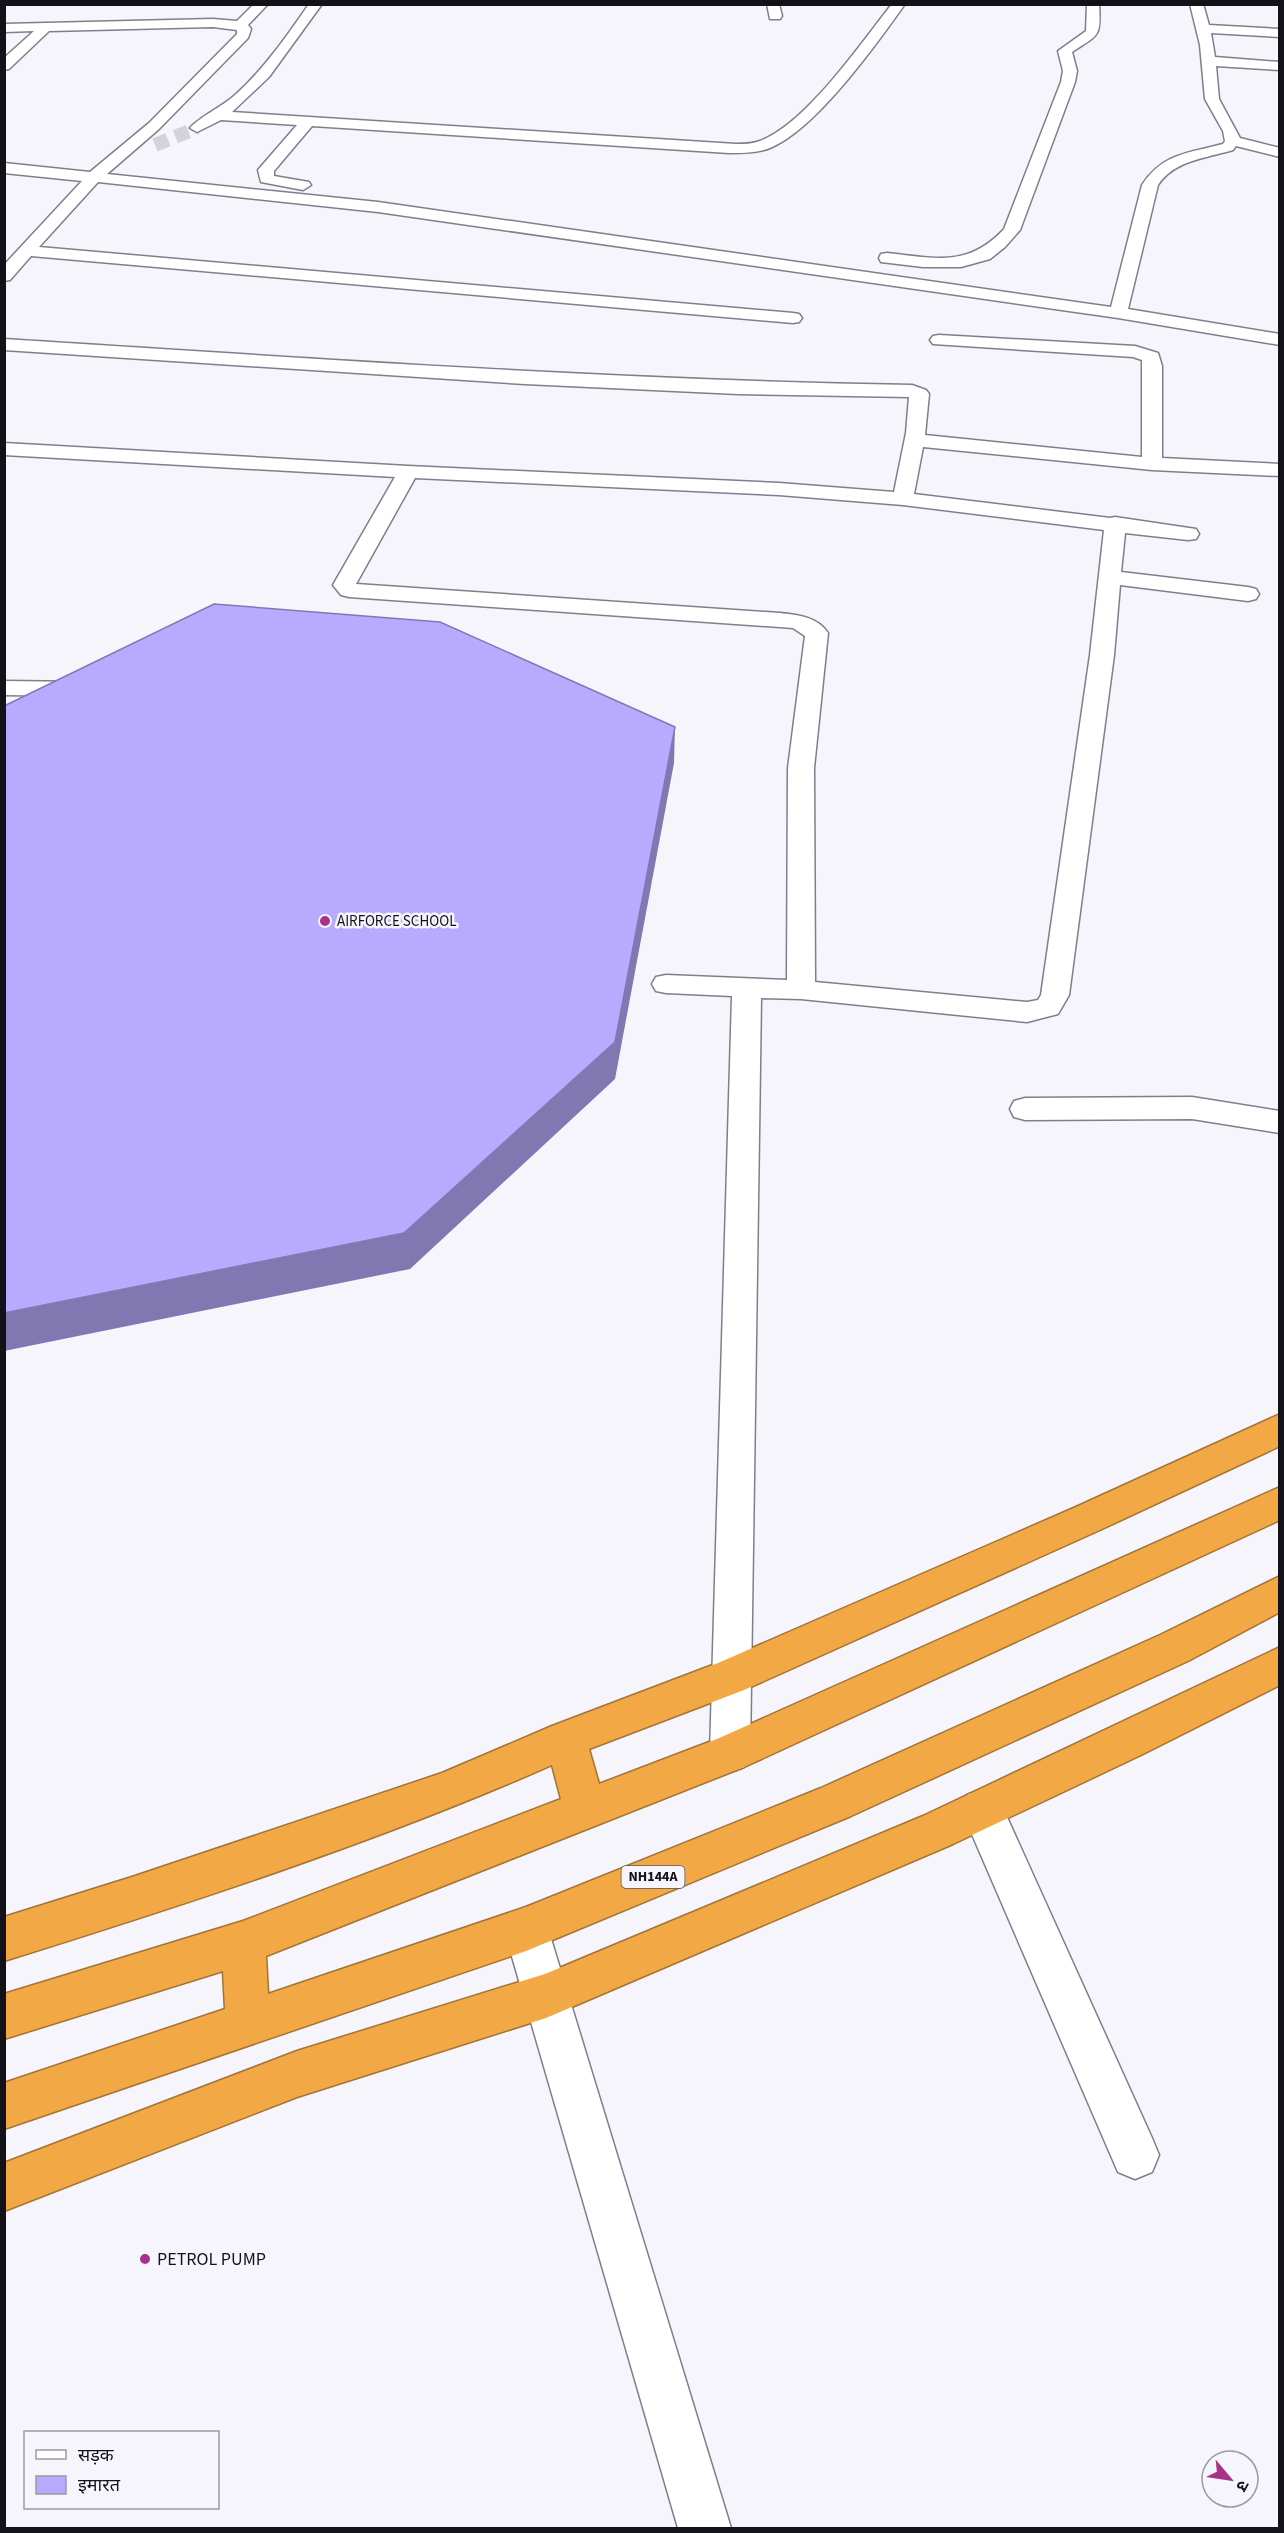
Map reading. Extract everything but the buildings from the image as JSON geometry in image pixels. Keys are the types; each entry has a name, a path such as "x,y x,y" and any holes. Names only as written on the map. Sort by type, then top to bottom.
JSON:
{"highway":[{"path":"4,1939 132,1899 447,1791 566,1739 730,1677 1078,1523 1280,1429"},
{"path":"4,2017 243,1943 730,1753 1280,1503"},
{"name":"NH144A","path":"4,2106 526,1929 836,1802 1174,1648 1280,1593"},
{"path":"4,2187 297,2074 546,1996 982,1809 1129,1740 1280,1665"},
{"path":"566,1739 585,1809"},
{"path":"243,1943 248,2024"}],"street":[{"path":"240,25 262,4"},
{"path":"197,128 221,116 243,99 289,43 316,4"},
{"path":"221,116 695,147 762,146 780,136 801,119 843,75 899,4"},
{"path":"876,257 939,262 974,259 996,247 1012,230 1068,82 1070,71 1065,51 1092,33 1094,28 1093,4"},
{"path":"1118,313 1149,185 1155,175 1176,161 1228,147 1233,141 1232,133 1214,105 1208,78 1209,61 1205,29 1196,4"},
{"path":"4,28 47,26 92,20 213,23 240,25 244,29 243,35 154,126 94,177 4,276"},
{"path":"4,66 47,26"},
{"path":"1205,29 1280,33"},
{"path":"1209,61 1280,66"},
{"path":"308,122 266,170 267,179 291,184 582,220"},
{"path":"1233,141 1280,153"},
{"path":"111,163 155,146"},
{"path":"4,168 378,207 1118,313 1280,340"},
{"path":"27,251 793,318"},
{"path":"939,340 1135,352 1151,357 1153,366 1152,464"},
{"path":"4,344 328,367 525,378 738,388 912,391 919,393 915,440 903,498"},
{"path":"915,440 1152,464 1280,470"},
{"path":"4,449 408,472 779,489 903,498 1188,534"},
{"path":"408,472 344,585 349,590 780,620 799,622 817,633 801,768 801,990"},
{"path":"666,984 801,990 1028,1012 1048,1007 1055,995 1102,654 1115,523"},
{"path":"1110,577 1248,594"},
{"path":"4,688 102,689"},
{"path":"730,1753 747,988"},
{"path":"1024,1109 1192,1108 1280,1122"},
{"path":"982,1809 1135,2155"},
{"path":"526,1929 705,2529"}],"tunnel":[{"path":"155,145 197,128"}],"place":[{"name":"AIRFORCE SCHOOL","path":"325,921"},
{"name":"PETROL PUMP","path":"145,2259"}]}
